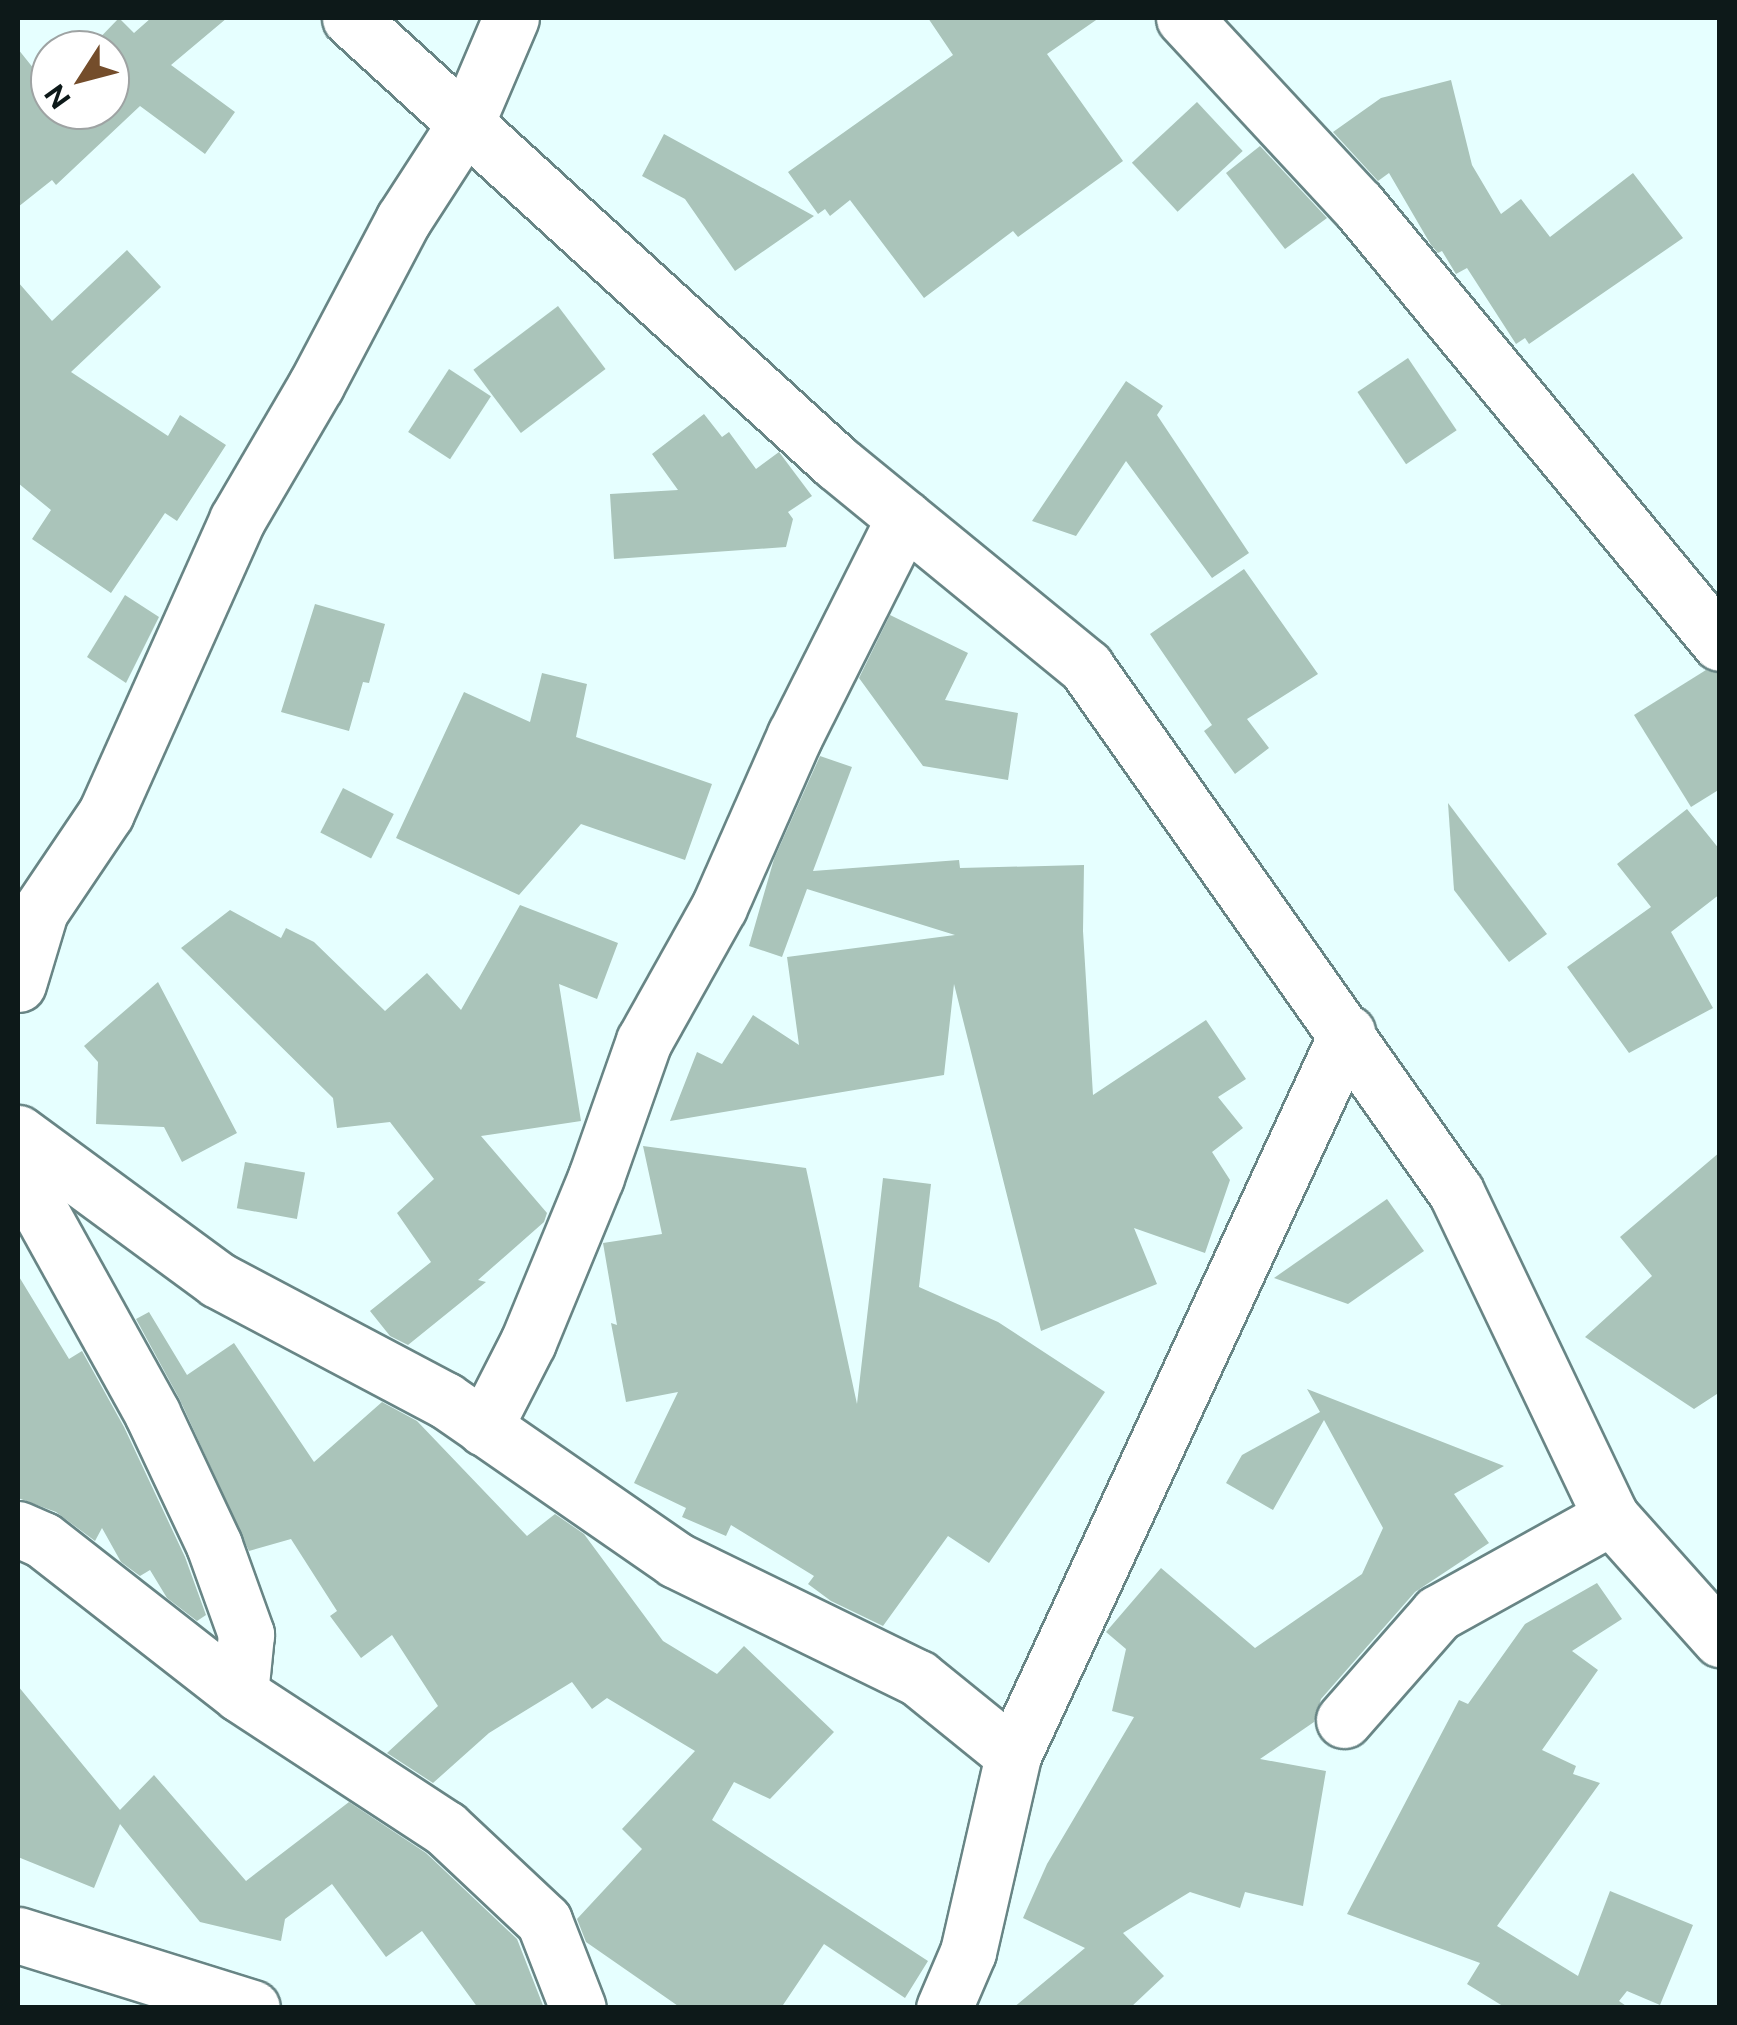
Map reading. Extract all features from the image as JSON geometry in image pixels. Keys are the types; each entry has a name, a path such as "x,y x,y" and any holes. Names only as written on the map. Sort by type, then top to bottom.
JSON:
{"street":[{"path":"350,18 467,121 664,307 904,518 1086,667 1456,1192 1611,1517 1720,1638"},
{"path":"18,984 40,911 106,813 237,520 316,385 403,220 467,121 512,18"},
{"path":"1184,18 1358,205 1720,644"},
{"path":"484,1428 528,1342 596,1177 644,1041 719,907 795,735 904,518"},
{"path":"944,2008 968,1952 1013,1755 1346,1033"},
{"path":"18,1132 218,1280 445,1400 676,1560 918,1678 1013,1755"},
{"path":"18,1171 152,1413 214,1546 246,1634 240,1694"},
{"path":"1344,1720 1438,1613 1611,1517"},
{"path":"18,1529 43,1540 240,1694 445,1828 544,1921 578,2008"},
{"path":"18,1936 252,2008"}],"building":[{"path":"119,18 134,33 151,18 227,18 171,65 235,112 205,154 140,106 130,115 130,30 107,30"},
{"path":"928,18 1099,18 1047,54 1123,161 1018,237 1013,231 924,298 850,200 830,216 825,209 818,214 788,172 953,55"},
{"path":"18,49 30,64 30,130 114,130 56,185 52,180 18,207"},
{"path":"1451,80 1472,165 1501,214 1521,199 1550,237 1633,173 1683,238 1529,344 1525,338 1516,344 1467,268 1456,274 1442,251 1438,253 1431,245 1389,173 1378,181 1333,132 1381,98"},
{"path":"1197,102 1243,151 1178,212 1132,163"},
{"path":"664,134 814,216 735,271 685,199 642,176"},
{"path":"1260,146 1327,218 1285,249 1226,173"},
{"path":"127,250 161,287 71,372 168,436 180,415 226,445 177,521 165,513 111,593 32,539 51,510 18,483 18,282 52,321"},
{"path":"558,306 606,369 521,433 473,370"},
{"path":"1408,358 1457,430 1406,464 1357,392"},
{"path":"449,369 491,396 450,459 408,432"},
{"path":"1126,381 1163,406 1157,415 1249,553 1212,578 1126,461 1076,536 1032,521"},
{"path":"704,414 722,437 729,432 756,469 779,452 812,496 788,512 793,519 786,547 614,559 610,494 678,490 652,454"},
{"path":"1244,569 1318,674 1247,719 1269,748 1235,774 1204,731 1212,725 1150,634"},
{"path":"125,595 159,617 126,683 87,657"},
{"path":"315,604 385,624 369,683 363,682 349,731 281,712"},
{"path":"890,615 968,653 945,700 1018,713 1008,780 923,766 859,678"},
{"path":"1706,670 1720,673 1720,789 1691,807 1634,715"},
{"path":"542,673 587,684 576,737 712,784 685,860 581,824 519,895 396,838 464,692 530,722"},
{"path":"820,756 852,767 813,871 959,860 960,868 1084,865 1083,931 1093,1095 1206,1020 1246,1079 1218,1097 1243,1128 1212,1152 1230,1180 1205,1253 1134,1228 1157,1284 1041,1331 954,984 944,1075 670,1121 697,1052 722,1064 753,1015 799,1045 787,957 955,935 807,889 782,957 749,946 774,859"},
{"path":"343,788 394,814 371,858 320,833"},
{"path":"1448,803 1547,934 1509,962 1454,890"},
{"path":"1687,809 1720,850 1720,894 1671,932 1713,1008 1629,1053 1567,967 1651,907 1617,864"},
{"path":"520,905 618,943 597,999 559,984 581,1121 481,1136 547,1213 544,1222 478,1280 486,1282 408,1345 390,1336 370,1311 431,1262 397,1213 434,1179 390,1122 337,1128 333,1098 181,948 230,910 281,938 286,928 314,942 385,1011 427,973 461,1010"},
{"path":"158,982 237,1133 182,1162 164,1127 96,1124 98,1062 84,1046"},
{"path":"643,1146 806,1168 857,1404 883,1178 931,1184 919,1287 998,1322 1105,1392 989,1563 948,1536 883,1626 831,1601 808,1584 814,1576 731,1525 726,1536 682,1517 686,1508 634,1483 678,1392 626,1402 611,1323 617,1325 603,1243 662,1234"},
{"path":"1720,1152 1720,1392 1694,1409 1585,1337 1652,1276 1620,1237"},
{"path":"245,1162 305,1173 297,1219 237,1208"},
{"path":"1387,1199 1424,1251 1348,1304 1274,1278"},
{"path":"18,1275 69,1359 82,1351 124,1427 185,1557 206,1615 197,1621 167,1598 150,1570 140,1576 121,1562 102,1528 95,1541 56,1512 18,1498"},
{"path":"149,1312 187,1375 234,1343 314,1462 382,1402 417,1421 527,1536 555,1514 584,1534 663,1641 717,1674 744,1646 834,1732 770,1799 734,1782 712,1820 928,1961 905,1998 824,1944 781,2008 681,2008 586,1942 577,1919 642,1849 622,1829 695,1751 607,1698 592,1709 572,1682 489,1733 433,1783 387,1753 438,1706 392,1635 361,1658 330,1616 337,1611 291,1539 249,1551 180,1400 136,1319"},
{"path":"1307,1389 1504,1466 1454,1494 1489,1543 1415,1592 1321,1699 1314,1722 1260,1759 1326,1771 1303,1906 1245,1892 1240,1908 1190,1892 1123,1933 1164,1976 1130,2008 1013,2008 1085,1948 1023,1918 1047,1864 1134,1717 1112,1711 1126,1649 1106,1632 1161,1568 1255,1648 1362,1574 1383,1528 1324,1420 1273,1510 1226,1483 1242,1455 1320,1412"},
{"path":"1597,1583 1622,1619 1572,1651 1598,1670 1542,1750 1576,1766 1573,1774 1600,1783 1497,1926 1578,1976 1610,1891 1693,1925 1660,2005 1627,1991 1619,2001 1629,2008 1506,2008 1467,1984 1480,1963 1347,1914 1459,1700 1468,1704 1525,1624"},
{"path":"18,1686 120,1810 154,1775 246,1881 349,1802 426,1853 517,1939 544,2008 478,2008 422,1931 386,1957 332,1884 285,1919 281,1941 200,1922 120,1824 94,1888 18,1857"}]}
